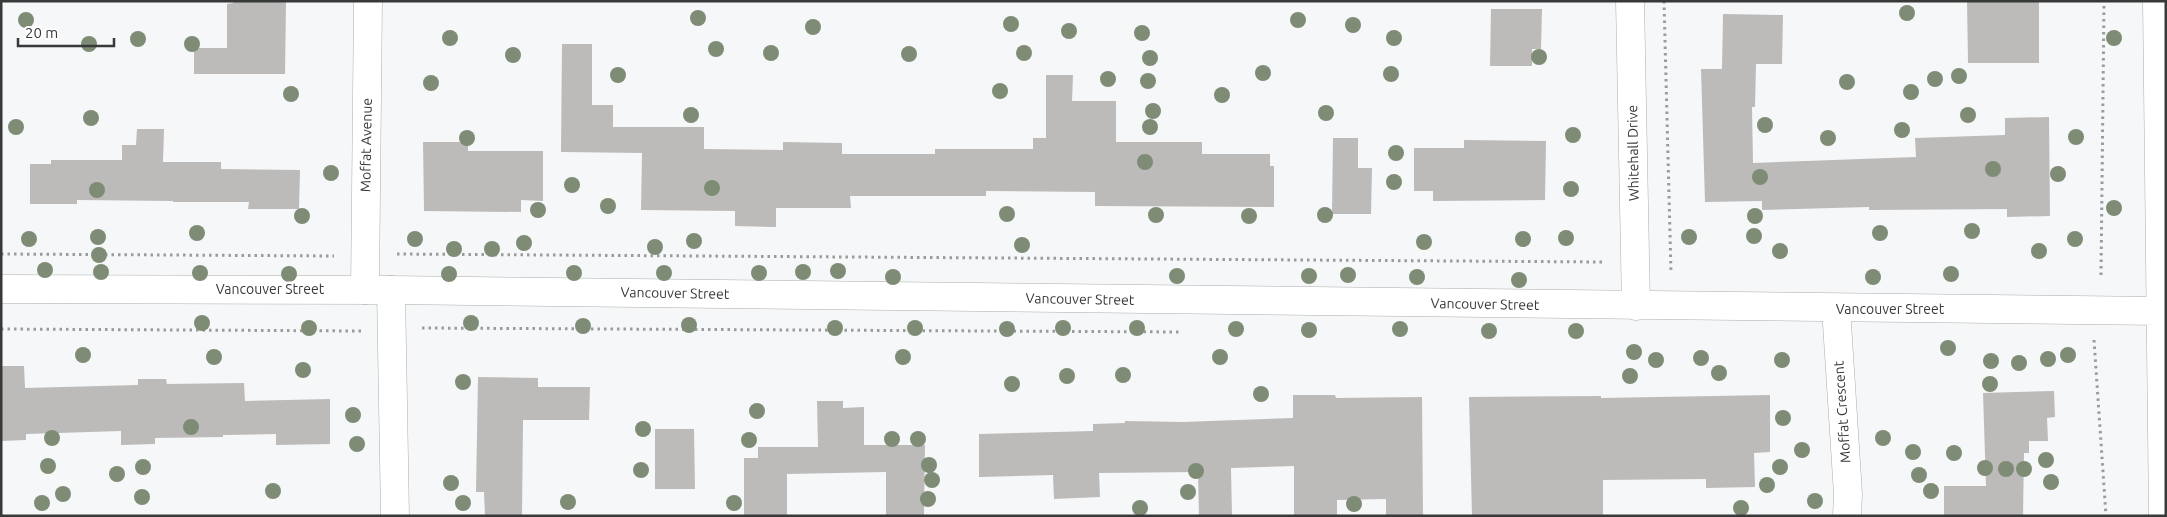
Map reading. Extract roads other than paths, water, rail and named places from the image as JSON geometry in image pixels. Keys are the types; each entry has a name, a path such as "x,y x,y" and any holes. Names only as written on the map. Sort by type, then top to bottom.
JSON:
{"street":[{"name":"Moffat Avenue","path":"368,1 378,290 395,516"},
{"name":"Whitehall Drive","path":"1630,1 1636,306"},
{"path":"2157,1 2163,516"},
{"name":"Vancouver Street","path":"1,289 378,290 2160,311"},
{"name":"Moffat Crescent","path":"1836,308 1847,516"}]}
